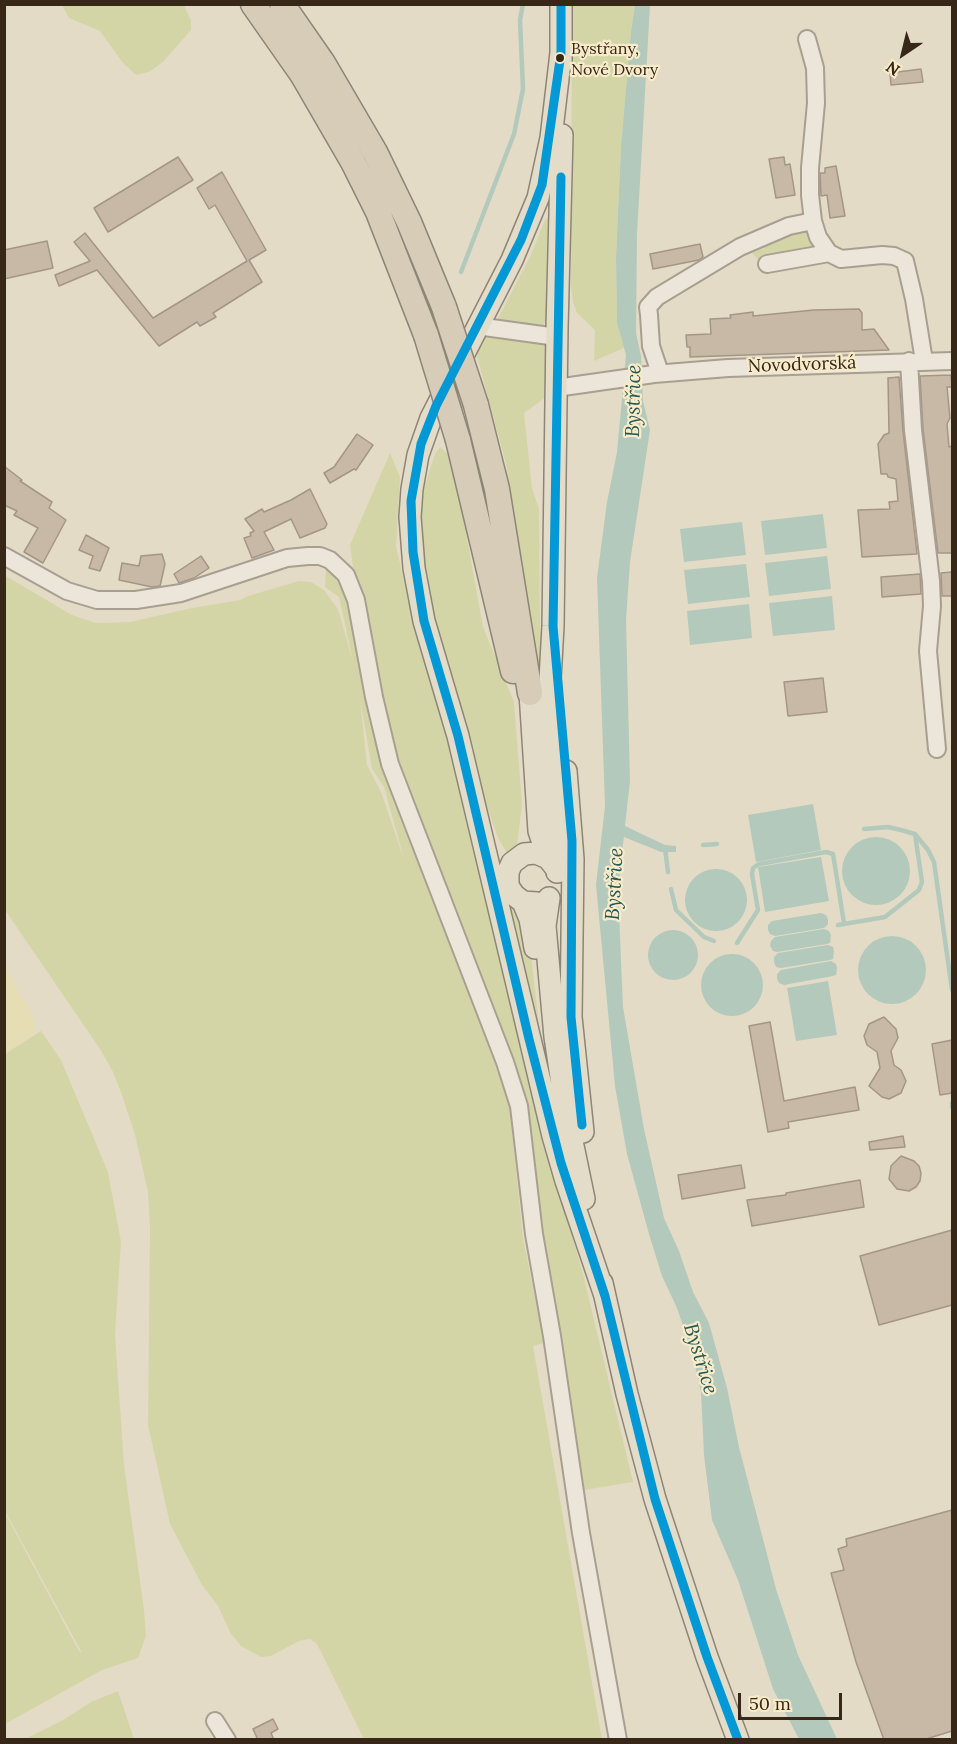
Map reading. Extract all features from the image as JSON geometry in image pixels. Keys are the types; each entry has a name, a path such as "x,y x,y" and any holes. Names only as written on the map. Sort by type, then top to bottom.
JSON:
{"highway":[{"path":"253,4 302,74 353,162 382,221 426,335 458,440 524,695"},
{"path":"282,4 323,63 375,152 413,231 444,307 476,405 497,489 524,695"}],"main road":[{"path":"552,865 550,686 563,116 561,4"},
{"path":"514,862 495,843 428,638 420,602 411,534 411,501 418,455 436,406 512,260 538,198 551,138 561,53"},
{"path":"553,626 572,850 571,1017 587,1228"},
{"path":"524,695 537,821 540,838 552,865 557,884 549,898 545,926 556,1045 587,1228"},
{"path":"524,695 525,831 507,876 508,886 523,902 532,929 554,1094 655,1499 707,1657 738,1740"},
{"path":"459,736 553,1136 566,1181 587,1228"},
{"path":"514,862 536,853 552,865"},
{"path":"523,902 538,903 549,898"}],"street":[{"path":"807,39 815,68 816,124 810,168 810,195 813,221 818,237 829,253 841,259 894,255 904,261 908,268 914,299 916,361 913,430 931,581 932,606 928,651 937,750"},
{"path":"655,374 648,308 657,297 740,248 789,226 813,221"},
{"path":"767,264 829,253"},
{"path":"477,326 557,337"},
{"name":"Novodvorská","path":"556,388 612,379 728,368 952,361"},
{"path":"4,556 67,591 97,600 136,600 182,593 287,558 320,556 330,560 346,575 356,600 374,697 390,764 508,1071 519,1106 534,1234 552,1336 581,1533 618,1740"},
{"path":"215,1721 227,1740"}],"shaded area":[{"path":"4,965 35,1020 36,1026 36,1031 31,1036 5,1054"}],"green space":[{"path":"62,5 184,5 191,21 191,30 163,62 149,72 136,75 123,63 100,31 69,18"},
{"path":"572,5 635,5 621,146 616,258 617,323 624,348 594,361 595,330 577,313 571,286"},
{"path":"548,218 548,317 541,329 496,322 530,257 545,220"},
{"path":"807,230 814,238 817,253 761,260 752,253 765,248 766,240"},
{"path":"487,334 545,344 545,398 524,413 532,488 539,509 541,738 506,464 476,353"},
{"path":"440,447 450,456 457,483 483,627 514,702 522,804 517,847 510,854 498,838 486,804 435,636 422,557 420,522 424,488 435,454"},
{"path":"390,453 400,477 396,546 412,615 472,814 558,1188 583,1274 633,1482 584,1490 563,1375 525,1110 446,897 386,724 350,545"},
{"path":"326,566 342,585 383,763 509,1101 523,1238 544,1343 533,1346 602,1739 364,1739 317,1644 310,1639 299,1641 271,1656 261,1657 241,1646 231,1634 218,1606 202,1585 170,1524 148,1425 150,1227 148,1192 135,1135 113,1072 100,1049 5,910 4,575 72,615 96,623 130,622 240,600 299,581 311,582 324,590 338,609 353,662 339,597 325,587","holes":["360,699 372,769 384,787 404,859 381,792 367,765"]},
{"path":"502,894 514,904 528,931 542,1048"},
{"path":"41,1031 61,1060 108,1172 121,1242 115,1335 124,1465 146,1636 138,1658 102,1670 5,1724 5,1513 82,1653 5,1511 5,1054"},
{"path":"118,1691 134,1739 25,1739 63,1720 91,1702"}],"water":[{"name":"Bystřice","path":"635,5 650,5 637,234 636,333 641,356 643,401 650,430 630,562 626,620 630,781 625,826 665,845 676,846 676,852 661,852 624,837 620,864 619,913 623,1007 644,1129 664,1218 679,1251 693,1292 709,1323 776,1589 798,1655 837,1739 799,1739 773,1689 738,1580 712,1520 704,1455 701,1392 691,1349 677,1308 662,1276 649,1234 627,1154 615,1086 596,885 605,806 597,578 607,502 617,452 626,355 617,323 616,258 621,146"},
{"path":"823,514 827,548 765,555 761,521"},
{"path":"742,522 746,555 684,562 680,529"},
{"path":"827,556 831,589 769,596 765,563"},
{"path":"746,564 750,597 688,604 684,570"},
{"path":"832,596 835,630 773,636 769,603"},
{"path":"749,604 752,638 690,645 687,611"},
{"path":"813,804 821,850 756,862 748,815"},
{"path":"883,837 895,843 904,852 910,864 908,884 900,895 883,905 869,905 852,895 844,884 842,864 852,847 863,839"},
{"path":"821,857 829,901 765,912 758,867"},
{"path":"716,869 733,874 738,878 742,883 747,900 742,917 738,922 733,926 716,931 699,926 694,922 690,917 685,900 690,883 694,878 699,874"},
{"path":"821,913 828,919 828,924 824,928 775,936 768,930 768,925 772,921"},
{"path":"824,929 831,935 830,943 777,952 773,951 770,946 775,937"},
{"path":"668,930 678,930 691,937 698,950 698,960 691,973 678,980 668,980 659,976 652,969 648,960 648,950 652,941 659,934"},
{"path":"899,936 911,942 920,951 926,963 924,983 916,994 899,1004 885,1004 868,994 860,983 858,963 868,946 879,938"},
{"path":"828,945 833,947 834,951 833,959 830,960 781,968 776,967 774,962 774,957 778,953"},
{"path":"732,954 749,959 754,963 758,968 763,985 758,1002 754,1007 749,1011 732,1016 715,1011 710,1007 706,1002 701,985 706,968 710,963 715,959"},
{"path":"831,961 836,964 836,975 784,985 777,979 777,974 781,970"},
{"path":"828,981 837,1035 796,1041 787,988"}],"building":[{"path":"921,69 923,82 891,85 890,73"},
{"path":"178,157 193,180 108,232 94,208"},
{"path":"784,157 785,165 790,164 795,195 776,198 769,159"},
{"path":"836,166 845,216 830,218 827,195 821,196 820,173 825,173 825,168"},
{"path":"222,172 266,250 249,260 262,282 213,313 216,317 200,326 197,322 159,346 97,270 59,286 55,275 90,261 74,242 85,233 153,318 247,261 215,205 209,209 197,188"},
{"path":"47,241 53,268 4,279 4,250"},
{"path":"700,244 703,257 699,260 653,269 650,254"},
{"path":"859,309 862,313 862,330 874,329 889,350 690,357 690,347 687,347 686,335 711,334 710,319 731,318 730,315 753,312 753,316 814,310"},
{"path":"951,375 952,387 947,387 950,418 947,424 949,447 952,446 952,553 938,553 923,429 920,376"},
{"path":"899,377 917,554 862,557 858,510 890,509 889,502 898,501 896,479 888,477 887,474 881,474 878,444 884,435 889,433 888,378"},
{"path":"357,434 373,445 356,470 330,483 324,473 334,467"},
{"path":"4,466 22,480 20,481 52,502 49,508 66,520 43,563 24,552 38,528 14,515 17,511 4,505"},
{"path":"310,489 327,524 325,528 300,538 291,519 264,532 274,550 252,558 244,538 251,536 250,533 254,531 245,519 262,509 264,512 291,500"},
{"path":"86,535 109,548 100,571 89,568 93,556 79,550"},
{"path":"162,554 165,564 160,586 152,587 119,580 122,563 139,566 141,556"},
{"path":"201,556 209,568 194,578 179,583 174,574"},
{"path":"952,572 952,596 942,596 941,573"},
{"path":"920,574 921,594 882,597 881,577"},
{"path":"823,678 827,712 788,716 784,682"},
{"path":"884,1017 896,1029 898,1038 891,1051 894,1065 901,1070 906,1081 901,1093 889,1099 882,1097 869,1086 880,1068 877,1052 867,1045 864,1036 869,1024"},
{"path":"770,1022 784,1101 855,1087 859,1110 788,1122 789,1128 768,1132 749,1026"},
{"path":"952,1040 952,1093 940,1095 932,1044"},
{"path":"903,1136 905,1147 870,1150 869,1142"},
{"path":"901,1156 914,1161 921,1173 916,1187 909,1191 897,1189 889,1179 891,1166"},
{"path":"741,1165 745,1188 682,1199 678,1175"},
{"path":"860,1180 864,1207 752,1226 747,1200 786,1195 786,1193"},
{"path":"952,1230 952,1305 879,1325 860,1256"},
{"path":"952,1510 952,1731 923,1740 884,1740 856,1662 831,1573 844,1570 838,1549 847,1546 846,1539"},
{"path":"273,1719 278,1729 271,1733 274,1740 258,1740 253,1729"}],"waterway":[{"path":"461,272 514,134 523,89 520,20 523,4"},
{"path":"864,829 888,827 915,834 928,850 934,862 952,990"},
{"path":"838,925 885,917 919,890 922,882 915,834"},
{"path":"703,845 717,844"},
{"path":"665,848 668,872"},
{"path":"737,943 758,910 752,874 753,868 759,864 826,852 833,854 844,923"},
{"path":"671,889 676,910 704,937 714,941"}],"transit line":[{"path":"561,4 561,53 542,185 521,240 436,406 421,444 411,501 413,552 424,621 458,736 529,1039 561,1163 605,1296 655,1499 707,1657 738,1740"},
{"path":"561,177 553,626 572,841 571,1017 582,1125"}],"place":[{"name":"Bystřany, Nové Dvory","path":"560,58"}]}
